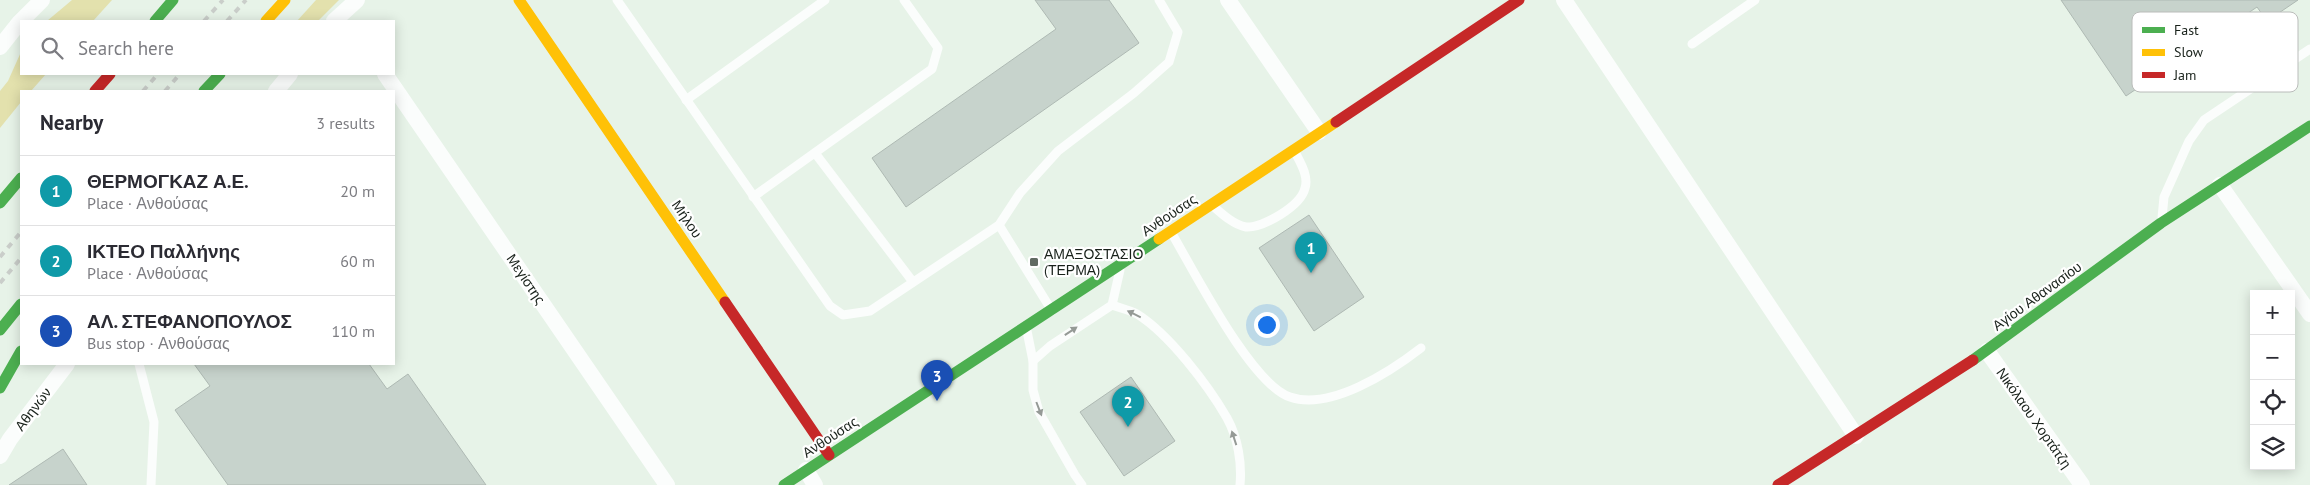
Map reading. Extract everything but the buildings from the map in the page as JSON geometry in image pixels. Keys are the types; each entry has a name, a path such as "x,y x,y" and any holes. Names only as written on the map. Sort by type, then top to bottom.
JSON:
{"main road":[{"path":"156,20 173,0"},
{"path":"267,20 285,0"},
{"path":"279,20 294,0"},
{"name":"Μήλου","path":"519,0 829,455"},
{"name":"Ανθούσας","path":"784,485 1052,311 1318,132 1519,0"},
{"path":"96,90 109,75"},
{"path":"205,90 219,75"},
{"name":"Αγίου Αθανασίου","path":"1778,485 1987,351 2161,223 2310,126"},
{"path":"0,202 20,179"},
{"path":"0,330 20,305"},
{"path":"0,388 20,353"}],"street":[{"path":"21,20 42,0"},
{"path":"342,18 356,0"},
{"path":"1228,0 1318,132"},
{"path":"1564,0 1856,436"},
{"path":"0,48 20,21"},
{"path":"277,90 289,75"},
{"name":"Μεγίστης","path":"385,75 667,485"},
{"path":"2220,185 2310,314"},
{"name":"Νικόλαου Χορτάτζη","path":"1987,351 2082,485"},
{"name":"Αθηνών","path":"0,456 10,439 66,365"},
{"path":"806,470 815,485"}],"lane":[{"path":"617,0 830,306 843,315 870,311 999,225 1020,193 1058,151 1134,93 1170,62 1178,32 1159,0"},
{"path":"686,100 824,0"},
{"path":"754,196 932,69 938,48 904,0"},
{"path":"1692,44 1754,0"},
{"path":"2298,57 2310,49"},
{"path":"2161,223 2164,198 2189,141 2204,120 2246,92"},
{"path":"1211,204 1230,220 1246,227 1266,224 1295,204 1306,189 1304,172 1293,149"},
{"path":"814,153 913,282"},
{"path":"999,225 1052,311"},
{"path":"1171,232 1230,333 1255,368 1271,386 1290,397 1316,401 1366,384 1395,368 1421,348"},
{"path":"1033,361 1050,346 1112,305 1122,264"},
{"path":"1112,305 1135,313 1158,329 1197,374 1228,419 1242,464 1240,485"},
{"path":"1026,328 1033,361 1033,390 1039,412 1082,485"},
{"path":"139,365 154,422 151,485"}],"shaded area":[{"path":"72,0 112,0 94,20 48,20"},
{"path":"316,0 339,0 319,20 298,20"},
{"path":"20,54 20,75 45,75 32,90 20,90 20,103 0,128 0,91 8,81"}],"railway":[{"path":"205,20 223,0"},
{"path":"228,20 246,0"},
{"path":"144,90 157,75"},
{"path":"166,90 179,75"},
{"path":"0,257 20,233"},
{"path":"0,283 20,259"}],"traffic: fast":[{"path":"156,20 173,0"},
{"path":"205,90 219,75"},
{"path":"1973,360 2161,223 2310,126"},
{"path":"0,203 20,179"},
{"path":"784,485 1159,239"},
{"path":"0,330 20,305"},
{"path":"0,388 20,353"}],"traffic: slow":[{"path":"267,20 285,0"},
{"path":"519,0 725,302"},
{"path":"1159,239 1336,122"}],"traffic: jam":[{"path":"1336,122 1519,0"},
{"path":"96,90 109,75"},
{"path":"725,302 829,455"},
{"path":"1778,485 1973,360"}],"place":[{"name":"ΑΜΑΞΟΣΤΑΣΙΟ (ΤΕΡΜΑ)","path":"1034,262"},
{"name":"ΘΕΡΜΟΓΚΑΖ Α.Ε.","path":"1311,273"},
{"name":"ΑΛ. ΣΤΕΦΑΝΟΠΟΥΛΟΣ","path":"937,401"},
{"name":"ΙΚΤΕΟ Παλλήνης","path":"1128,427"}]}
